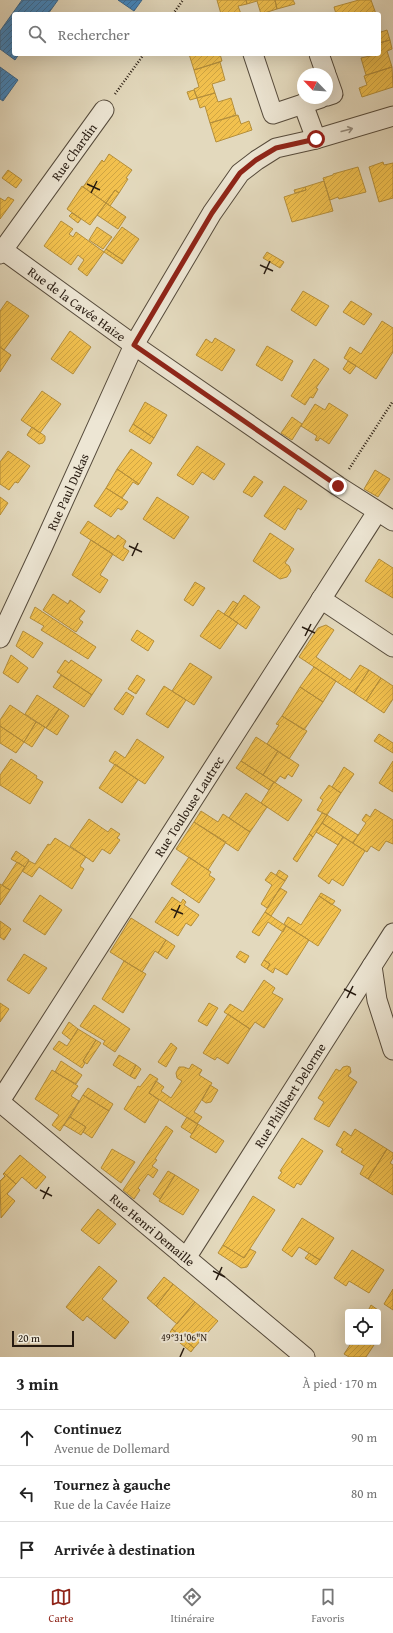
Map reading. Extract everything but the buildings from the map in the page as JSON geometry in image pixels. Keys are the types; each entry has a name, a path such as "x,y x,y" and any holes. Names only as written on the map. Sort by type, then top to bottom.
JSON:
{"street":[{"path":"254,56 273,114 303,104 316,139"},
{"path":"320,56 324,68"},
{"name":"Rue Chardin","path":"1,250 104,110"},
{"name":"Rue Paul Dukas","path":"0,638 134,345 212,213 240,173 256,160 276,148 316,139 393,116"},
{"name":"Rue de la Cavée Haize","path":"1,250 134,345 338,486 393,521"},
{"name":"Rue Toulouse Lautrec","path":"0,1102 377,512"},
{"path":"321,599 393,647"},
{"name":"Rue Philibert Delorme","path":"186,1258 393,933"},
{"path":"372,966 378,1000 393,1050"},
{"name":"Rue Henri Demaille","path":"0,1102 305,1357"}],"path":[{"path":"174,12 183,0"},
{"name":"Rue Chardin","path":"104,110 143,56"},
{"path":"338,486 393,401"}],"route":[{"path":"316,139 276,148 256,160 240,173 212,213 134,345 338,486"}]}
